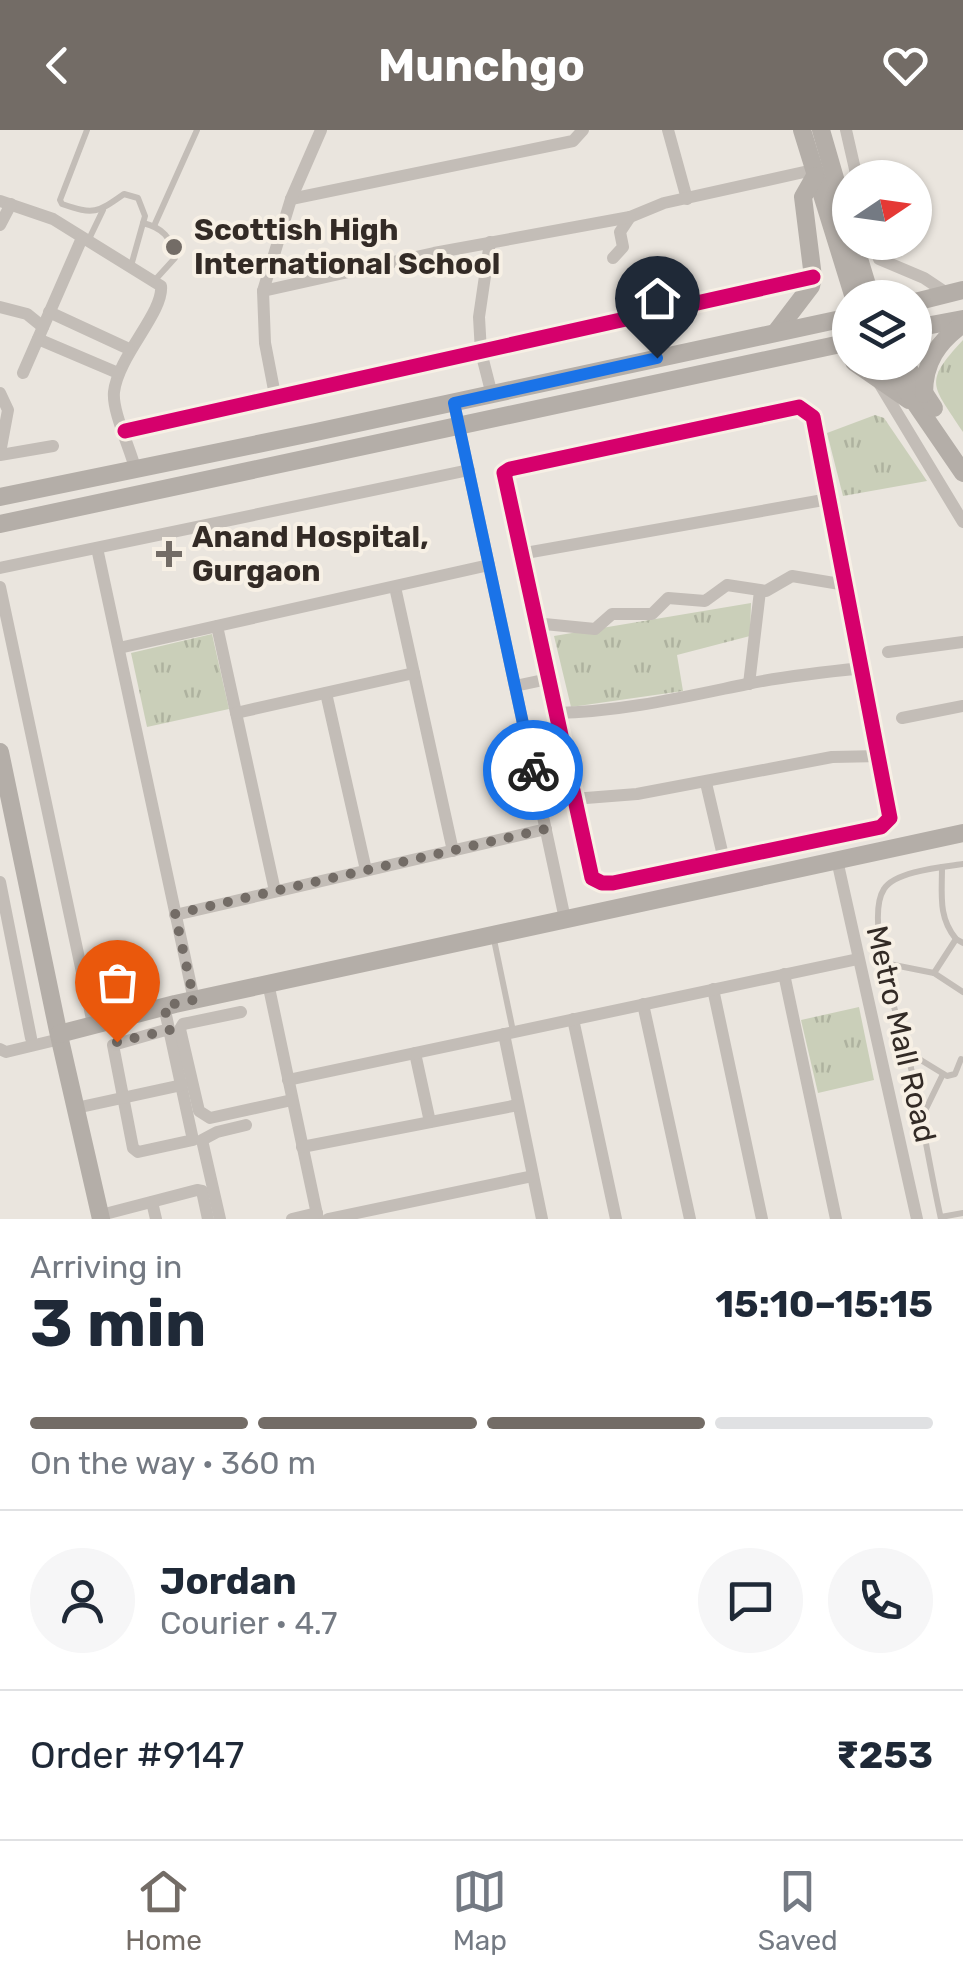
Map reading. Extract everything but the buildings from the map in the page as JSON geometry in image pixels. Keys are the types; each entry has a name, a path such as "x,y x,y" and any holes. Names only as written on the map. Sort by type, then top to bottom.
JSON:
{"main road":[{"path":"802,130 832,195"},
{"path":"821,130 819,169 849,280"},
{"path":"776,332 806,293 813,277 803,197 819,169"},
{"path":"0,496 832,321"},
{"path":"932,326 963,321"},
{"path":"921,400 932,355 963,321"},
{"path":"0,524 832,346"},
{"path":"821,348 832,350"},
{"path":"878,380 921,400"},
{"path":"903,380 963,453"},
{"path":"912,380 963,473"},
{"path":"0,752 101,1217"},
{"path":"59,1035 164,1006 963,833"}],"street":[{"path":"275,395 265,342 262,291 291,199 321,130"},
{"path":"291,199 573,141 583,130"},
{"path":"668,130 687,199"},
{"path":"846,130 853,160"},
{"path":"262,291 490,242 630,217 664,203 819,169"},
{"path":"0,225 6,202 53,219 160,286 162,297 129,349 118,373 114,397 135,468"},
{"path":"613,258 622,247 620,232 630,217"},
{"path":"22,373 85,240"},
{"path":"490,242 479,317 481,352 492,395"},
{"path":"879,260 955,292"},
{"path":"125,431 813,277"},
{"path":"0,307 27,314 40,332 118,373"},
{"path":"49,312 129,349"},
{"path":"877,380 963,522"},
{"path":"0,393 8,410 0,454 53,446"},
{"path":"454,403 565,919"},
{"path":"799,407 812,414 829,498 890,812 887,824 606,884 596,882 573,799 534,623 506,470 799,407"},
{"path":"0,568 469,470"},
{"path":"520,554 829,498"},
{"path":"97,548 194,1000"},
{"path":"118,648 489,566"},
{"path":"534,623 595,629 612,614 652,614 668,598 705,601 727,585 760,592 792,576 846,585"},
{"path":"395,586 453,850"},
{"path":"0,587 94,1024"},
{"path":"750,684 760,592"},
{"path":"217,626 275,892"},
{"path":"888,652 963,642"},
{"path":"555,713 680,700 750,684 863,668"},
{"path":"236,712 414,673"},
{"path":"515,686 548,679"},
{"path":"326,693 366,870"},
{"path":"902,718 963,706"},
{"path":"573,799 637,794 832,757 880,756"},
{"path":"706,782 724,860"},
{"path":"175,914 546,829"},
{"name":"Metro Mall Road","path":"836,860 917,1219"},
{"path":"1,888 31,1038"},
{"path":"288,1080 858,958"},
{"path":"784,974 836,1219"},
{"path":"268,984 302,1147 321,1217"},
{"path":"713,990 762,1219"},
{"path":"643,1004 690,1219"},
{"path":"164,1006 170,1030 182,1085 193,1140 138,1152 113,1045 170,1030"},
{"path":"241,1012 182,1024 180,1030 198,1111 210,1118 292,1100"},
{"path":"573,1019 616,1219"},
{"path":"508,1033 518,1105 542,1219"},
{"path":"0,1048 31,1038 59,1035"},
{"path":"0,1048 6,1052 59,1035"},
{"path":"415,1053 430,1122"},
{"path":"76,1108 182,1085"},
{"path":"302,1147 518,1105"},
{"path":"220,1219 202,1140 217,1132 246,1126"},
{"path":"292,1219 393,1212 533,1176"},
{"path":"101,1217 134,1213 152,1202 202,1192 208,1219"},
{"path":"152,1202 156,1219"}],"lane":[{"path":"53,219 87,130"},
{"path":"154,226 197,130"},
{"path":"819,169 832,165"},
{"path":"60,200 88,213 124,194 138,198 144,209 143,223 132,266"},
{"path":"85,240 103,208"},
{"path":"143,223 167,236 175,258 155,280"},
{"path":"963,864 894,878 884,889 878,918 884,963 941,1218 963,1213"},
{"path":"934,974 959,941 943,924 942,867"},
{"path":"493,935 508,1033"},
{"path":"884,963 934,974 963,992"},
{"path":"906,1052 944,1074 954,1074 962,1060"},
{"path":"921,1120 944,1074"}],"green space":[{"path":"963,340 963,432 936,385 941,366"},
{"path":"875,415 884,418 927,481 843,496 827,433"},
{"path":"751,603 750,636 677,655 683,691 571,707 554,636"},
{"path":"212,634 229,709 147,727 131,653"},
{"path":"859,1007 874,1080 818,1093 801,1020"}],"cycle path":[{"path":"125,431 813,277"},
{"path":"799,407 813,417 890,818 881,827 602,883 592,878 504,473 799,407"}],"way so far":[{"path":"117,1042 170,1030 164,1006 194,1000 175,914 546,829 533,770"}],"place":[{"name":"Scottish High International School","path":"174,247"},
{"name":"Anand Hospital, Gurgaon","path":"169,554"}],"route":[{"path":"533,770 454,403 657,358"}]}
